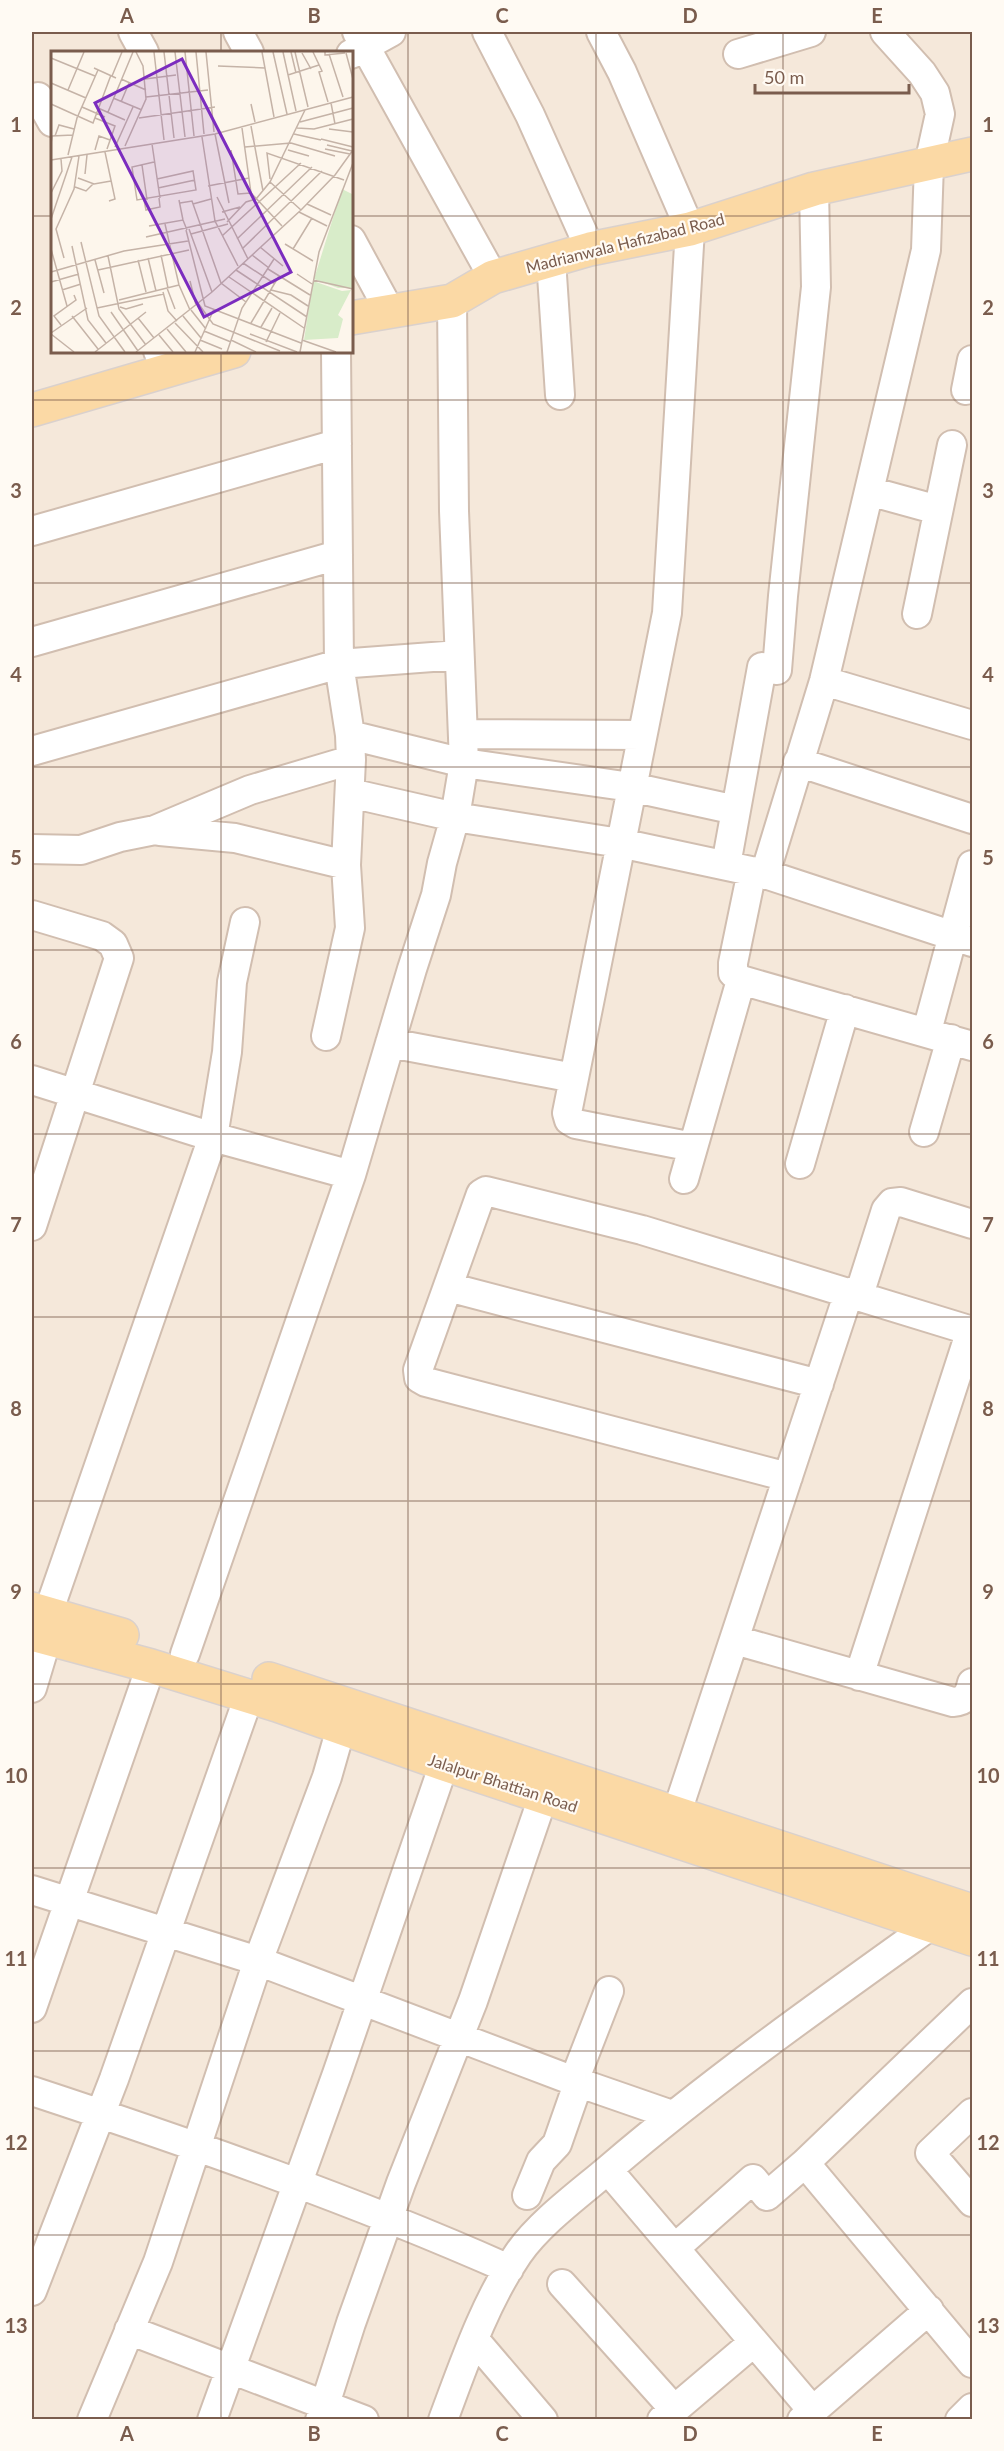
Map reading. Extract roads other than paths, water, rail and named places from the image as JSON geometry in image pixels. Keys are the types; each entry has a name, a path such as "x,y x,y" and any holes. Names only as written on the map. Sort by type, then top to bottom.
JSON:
{"main road":[{"name":"Madrianwala Hafizabad Road","path":"352,318 452,301 494,277 551,260 590,249 690,229 814,189 972,154"},
{"path":"32,410 162,361 227,352"},
{"name":"Jalalpur Bhattian Road","path":"40,1623 185,1654 371,1712 676,1815 972,1911"},
{"name":"Jalalpur Bhattian Road","path":"40,1623 151,1666 249,1696 444,1764 972,1939"}],"street":[{"path":"132,32 143,51"},
{"path":"238,32 248,51"},
{"path":"391,32 358,44 494,277"},
{"path":"487,32 530,115 590,249"},
{"path":"601,32 622,72 690,229 667,613 567,1113 569,1120 576,1124 693,1147"},
{"path":"738,54 811,32"},
{"path":"885,32 922,73 935,93 940,114 929,164 926,250 824,681 798,762 748,870 733,973 741,980 950,1039"},
{"path":"38,97 51,120"},
{"path":"748,870 736,810 762,667 777,670 816,287 814,189"},
{"path":"352,242 389,310"},
{"path":"551,260 560,395"},
{"path":"185,1654 351,1175 436,895 455,817 464,763 454,511 452,301"},
{"path":"326,1036 350,928 346,866 351,747 339,664 336,352"},
{"path":"966,390 972,360"},
{"path":"32,531 338,444"},
{"path":"917,614 952,445"},
{"path":"869,491 938,510"},
{"path":"32,642 338,555"},
{"path":"32,752 339,664 459,655"},
{"path":"824,681 972,725"},
{"path":"463,734 642,735"},
{"path":"32,849 81,850 120,837 155,830 351,747 632,787 736,810"},
{"path":"798,762 972,819"},
{"path":"350,793 455,817 620,843 748,870 963,939"},
{"path":"155,830 235,838 346,866"},
{"path":"924,1132 950,1039 972,865"},
{"path":"32,915 102,936 114,944 119,958 32,1227"},
{"path":"32,1688 40,1623 213,1137 227,1052 232,982 245,922"},
{"path":"684,1179 741,980"},
{"path":"800,1164 845,1009"},
{"path":"390,1043 574,1078"},
{"path":"32,1080 213,1137 351,1175"},
{"path":"788,1477 418,1378 418,1370 481,1194 486,1191 642,1230 854,1293 972,1331 859,1676"},
{"path":"676,1815 819,1384 886,1210 892,1203 901,1202 972,1224"},
{"path":"448,1287 819,1384"},
{"path":"735,1640 953,1702 962,1701 969,1695 972,1683"},
{"path":"32,2008 151,1666"},
{"path":"32,2291 102,2114 249,1696"},
{"path":"92,2420 158,2262 258,1961 327,1777 341,1728"},
{"path":"212,2420 444,1764"},
{"path":"322,2412 389,2217 459,2036 543,1797"},
{"path":"32,1890 258,1961 672,2115"},
{"path":"443,2420 474,2339 509,2269 520,2252 553,2216 672,2115 809,2012 931,1925"},
{"path":"526,2195 541,2161 557,2144 609,1991"},
{"path":"675,2248 753,2179 767,2196 805,2163 972,2003"},
{"path":"32,2091 196,2145 389,2217 509,2269"},
{"path":"972,2113 930,2153 972,2202"},
{"path":"805,2163 972,2363"},
{"path":"608,2170 754,2342 807,2415 929,2310"},
{"path":"562,2284 668,2414 754,2342"},
{"path":"129,2330 231,2369 322,2412 364,2420"},
{"path":"474,2339 543,2420"},
{"path":"960,2420 972,2408"}]}
